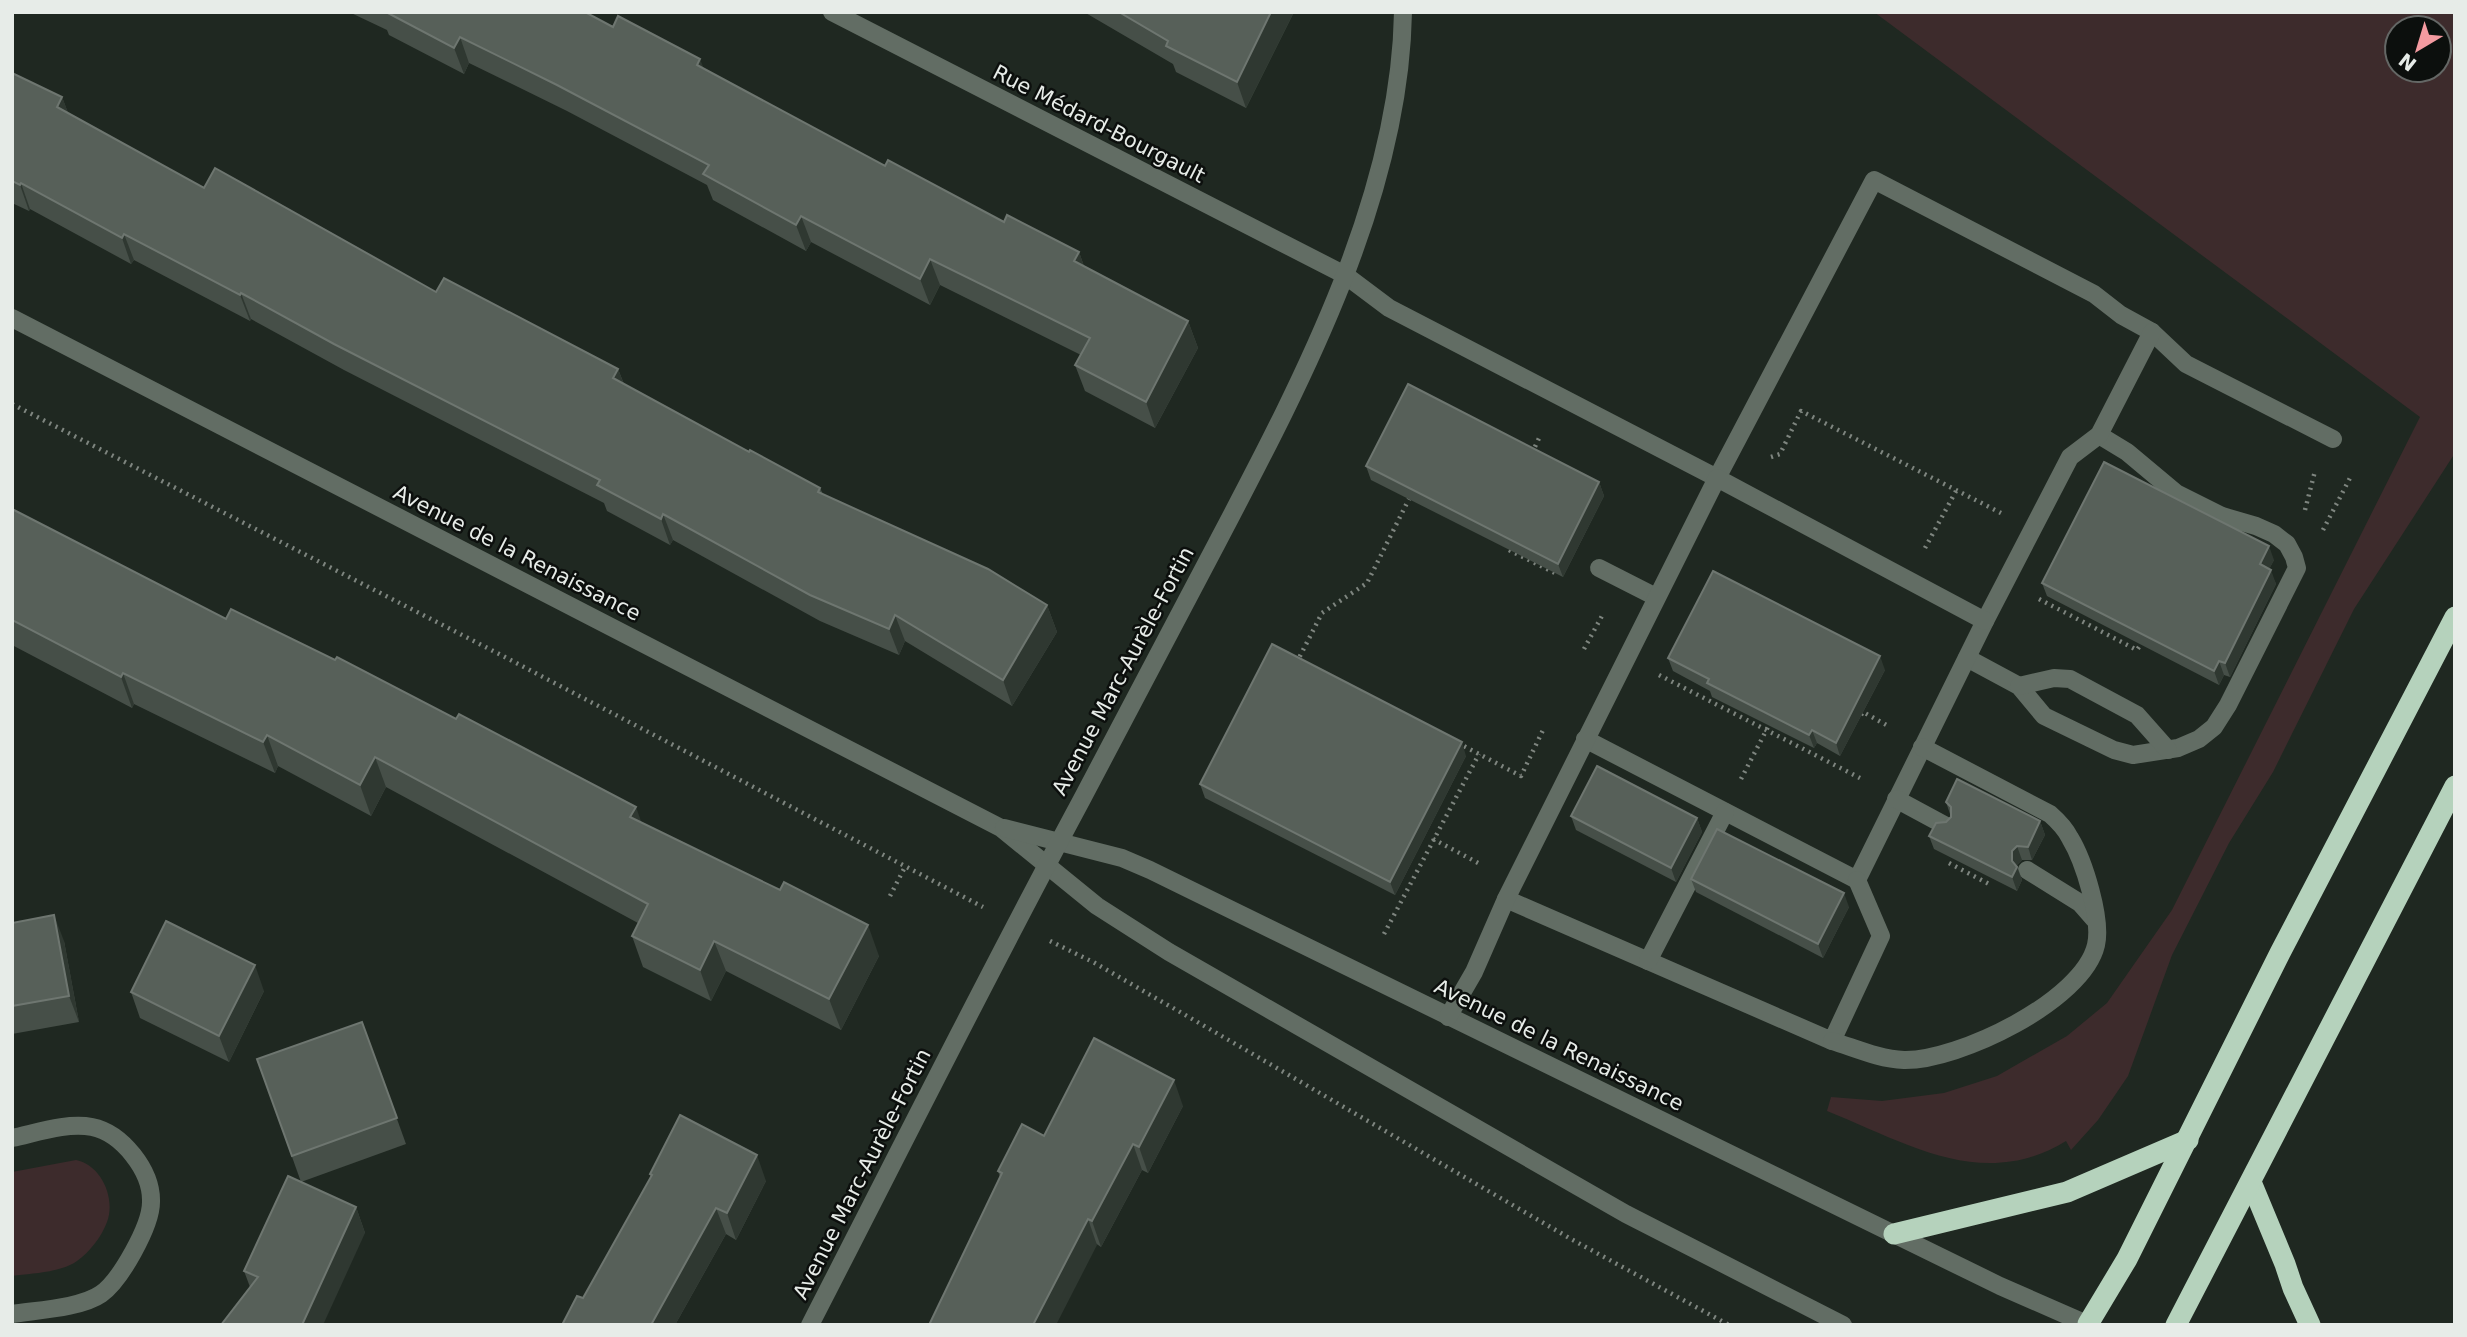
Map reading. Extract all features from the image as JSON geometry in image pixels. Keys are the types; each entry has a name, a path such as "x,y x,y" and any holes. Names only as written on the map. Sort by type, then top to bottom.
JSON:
{"highway":[{"path":"2088,1325 2127,1259 2280,953 2455,617"},
{"path":"2176,1325 2455,786"},
{"path":"1894,1234 2067,1192 2188,1140"},
{"path":"2251,1182 2310,1325"}],"street":[{"name":"Rue Médard-Bourgault","path":"832,12 1345,275 1389,308 1985,621"},
{"name":"Avenue Marc-Aurèle-Fortin","path":"810,1325 1046,865 1258,464 1326,323 1366,214 1389,129 1396,92 1403,12"},
{"path":"1448,1017 1474,972 1514,882 1656,597 1874,180 2095,295 2121,315 2152,332 2192,367 2333,439"},
{"name":"Avenue de la Renaissance","path":"12,318 1001,828 1097,906 1169,952 1626,1214 1843,1325"},
{"path":"1857,880 1985,621 2070,457 2099,435 2152,332"},
{"path":"1967,658 2019,686 2044,716 2114,750 2133,755 2178,748 2199,739 2214,727 2228,705 2297,568 2294,556 2287,544 2274,534 2222,516 2176,493 2127,452 2099,435"},
{"path":"1599,568 1656,597"},
{"path":"2019,686 2054,678 2070,680 2137,715 2168,750"},
{"path":"1585,739 1857,880 1881,936 1832,1041"},
{"path":"1506,899 1832,1041 1904,1060 1963,1049 2037,1012 2067,987 2096,946 2098,925 2079,859 2064,827 2050,814 1922,747"},
{"path":"1896,799 1946,826"},
{"path":"1648,961 1725,811"},
{"name":"Avenue de la Renaissance","path":"1001,828 1122,858 2000,1286 2088,1325"},
{"path":"2027,870 2080,903 2098,925"},
{"path":"12,1138 77,1127 92,1127 108,1134 121,1142 142,1170 151,1202 148,1219 127,1260 113,1283 102,1294 89,1301 12,1314"}],"path":[{"path":"12,404 906,865 964,898"},
{"path":"1780,454 1801,411 2005,515"},
{"path":"1530,457 1541,433"},
{"path":"2304,511 2318,461"},
{"path":"2322,532 2350,478"},
{"path":"1908,580 1956,491"},
{"path":"1400,494 1421,505"},
{"path":"1310,666 1298,660 1322,613 1367,583 1409,499"},
{"path":"1502,546 1563,577"},
{"path":"2031,595 2137,650 2141,644"},
{"path":"1584,649 1607,605"},
{"path":"1658,675 1767,727 1860,778"},
{"path":"1857,723 1863,712 1888,725"},
{"path":"1725,811 1767,727"},
{"path":"1454,741 1521,776 1544,728"},
{"path":"1384,934 1479,754"},
{"path":"1836,766 1840,756"},
{"path":"1448,791 1456,796"},
{"path":"1433,839 1514,882"},
{"path":"1948,863 1996,888"},
{"path":"890,895 906,865"},
{"path":"1016,924 1105,968 1571,1239 1729,1325"}],"shaded area":[{"path":"1874,12 2455,12 2455,453 2354,609 2273,772 2229,843 2172,955 2128,1076 2098,1120 2071,1150 2066,1141 2035,1156 2005,1162 1975,1162 1945,1157 1916,1148 1827,1111 1831,1097 1882,1101 1944,1093 1997,1076 2067,1036 2107,1003 2172,910 2420,417"},
{"path":"76,1160 93,1168 108,1193 109,1213 102,1233 86,1254 70,1265 46,1272 12,1276 12,1172"}],"building":[{"path":"386,12 585,12 613,27 618,16 700,59 697,65 885,166 888,160 1004,222 1007,215 1079,252 1074,261 1188,321 1146,402 1075,365 1090,338 930,259 920,279 801,216 796,225 703,174 709,165 557,85 460,37 454,48"},
{"path":"1119,12 1271,12 1237,82 1166,46 1168,41"},
{"path":"12,73 62,97 57,107 204,188 215,168 436,292 444,278 618,369 613,378 820,488 818,492 988,569 1047,605 1003,680 895,615 889,629 810,595 663,514 661,519 597,485 600,480 334,344 241,293 240,295 124,234 122,238 21,183 20,185 12,181"},
{"path":"1408,384 1599,482 1558,564 1366,466"},
{"path":"2104,462 2269,546 2260,564 2271,570 2225,663 2219,661 2214,671 2042,583"},
{"path":"12,509 226,619 231,609 335,660 337,657 456,719 459,714 636,807 630,817 780,890 784,882 868,925 829,999 714,941 700,970 632,936 648,904 375,757 360,785 267,735 263,742 123,673 121,677 12,620"},
{"path":"1713,571 1880,656 1836,743 1812,730 1809,735 1707,683 1709,679 1668,658"},
{"path":"1272,644 1462,742 1390,882 1200,784"},
{"path":"1597,766 1697,818 1671,868 1571,816"},
{"path":"1957,779 2040,821 2028,847 2017,846 2012,851 2012,861 2017,867 2012,877 1929,836 1936,823 1946,822 1951,817 1951,807 1946,802"},
{"path":"1717,829 1844,893 1818,944 1691,879"},
{"path":"54,915 69,996 12,1006 12,923"},
{"path":"166,921 255,965 219,1036 131,992"},
{"path":"362,1022 397,1118 292,1156 257,1059"},
{"path":"1094,1038 1174,1080 1139,1147 1133,1144 1092,1221 1088,1219 1033,1325 929,1325 1002,1173 998,1171 1022,1124 1044,1136"},
{"path":"680,1115 757,1155 727,1213 716,1208 651,1325 562,1325 577,1296 583,1298 652,1175 650,1174"},
{"path":"288,1176 356,1207 302,1325 221,1325 258,1277 244,1271"}]}
